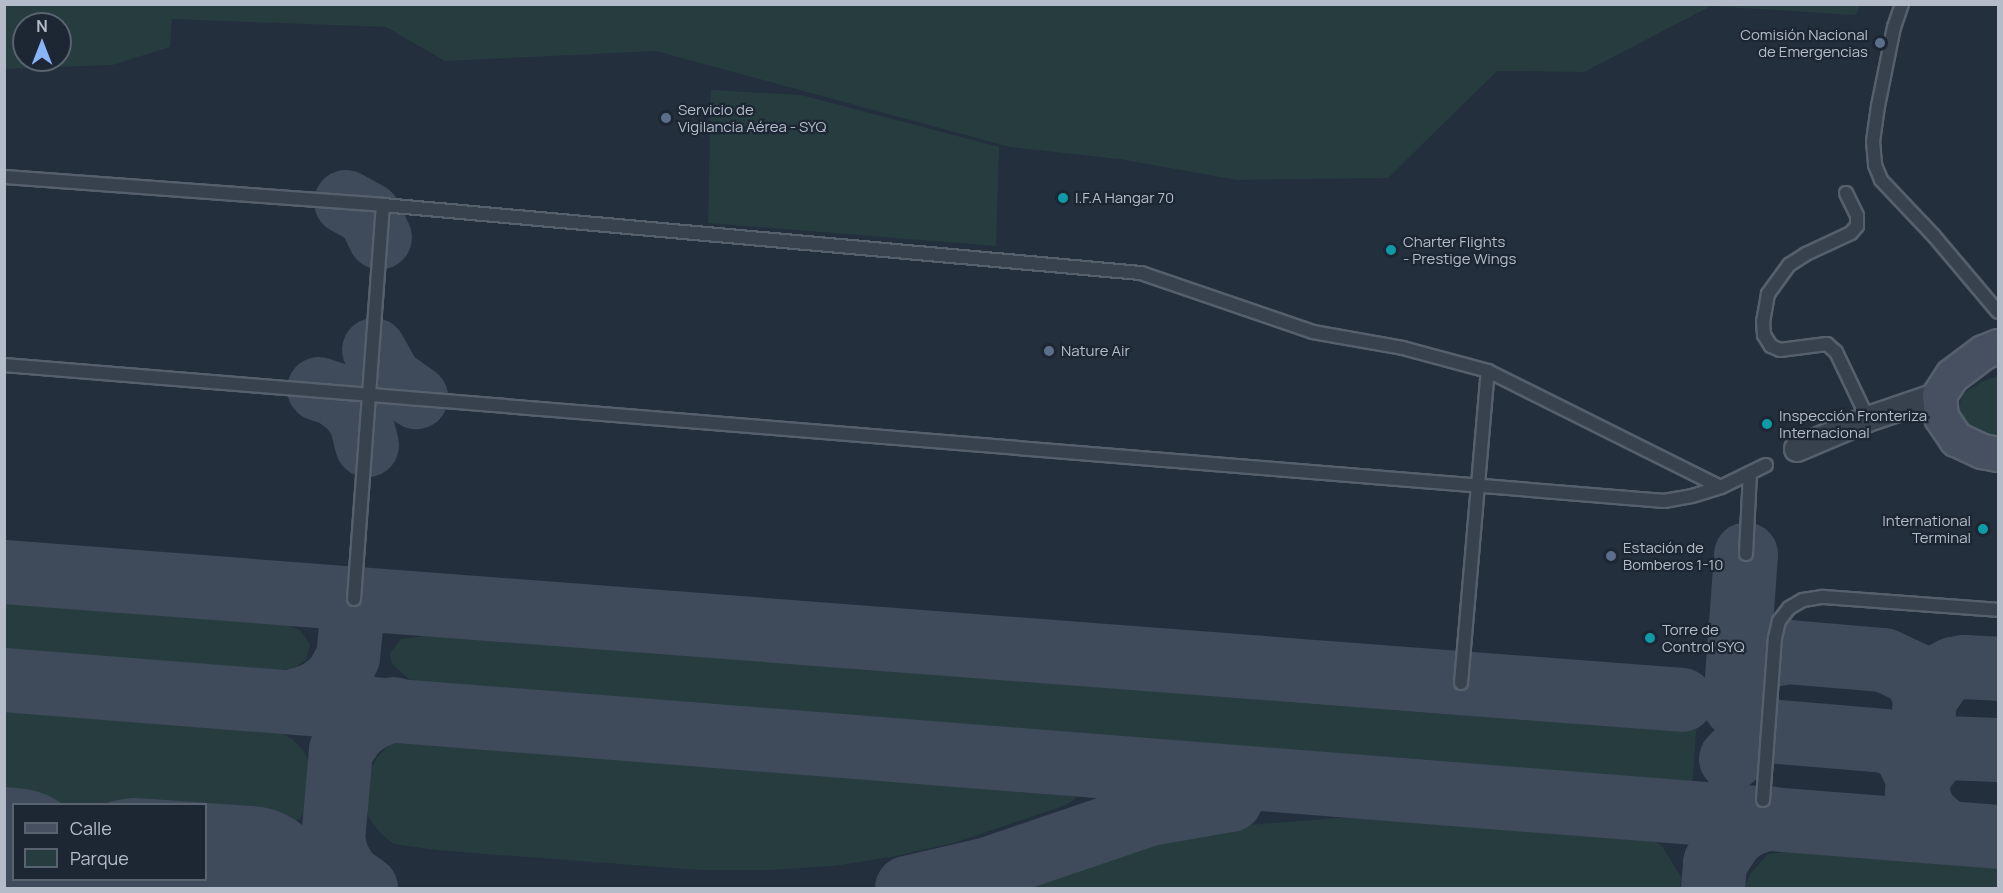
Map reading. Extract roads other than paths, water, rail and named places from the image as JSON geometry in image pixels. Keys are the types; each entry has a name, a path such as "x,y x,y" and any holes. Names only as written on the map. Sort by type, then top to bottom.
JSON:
{"main road":[{"path":"1998,346 1983,352 1952,375 1940,394 1941,417 1956,439 1982,452 1998,454"}],"street":[{"path":"1797,449 1868,419 1940,394"}],"lane":[{"path":"1902,4 1894,27 1878,106 1873,141 1875,165 1881,180 1934,236 1998,312"},
{"path":"4,177 382,205 1141,273 1313,332 1403,348 1488,371 1721,487"},
{"path":"1846,193 1857,216 1857,226 1851,233 1806,254 1789,265 1768,294 1763,321 1764,335 1771,346 1780,351 1827,344 1836,352 1868,419"},
{"path":"354,599 371,393 382,205"},
{"path":"4,365 371,393 1664,501 1692,496 1721,487 1766,465"},
{"path":"1461,683 1488,371"},
{"path":"1746,554 1750,474"},
{"path":"1763,800 1775,638 1779,621 1789,608 1803,600 1823,597 1998,610"}],"place":[{"name":"Comisión Nacional de Emergencias","path":"1880,43"},
{"name":"Servicio de Vigilancia Aérea - SYQ","path":"666,118"},
{"name":"I.F.A Hangar 70","path":"1063,198"},
{"name":"Charter Flights - Prestige Wings","path":"1391,250"},
{"name":"Nature Air","path":"1049,351"},
{"name":"Inspección Fronteriza Internacional","path":"1767,424"},
{"name":"International Terminal","path":"1983,529"},
{"name":"Estación de Bomberos 1-10","path":"1611,556"},
{"name":"Torre de Control SYQ","path":"1650,638"}]}
